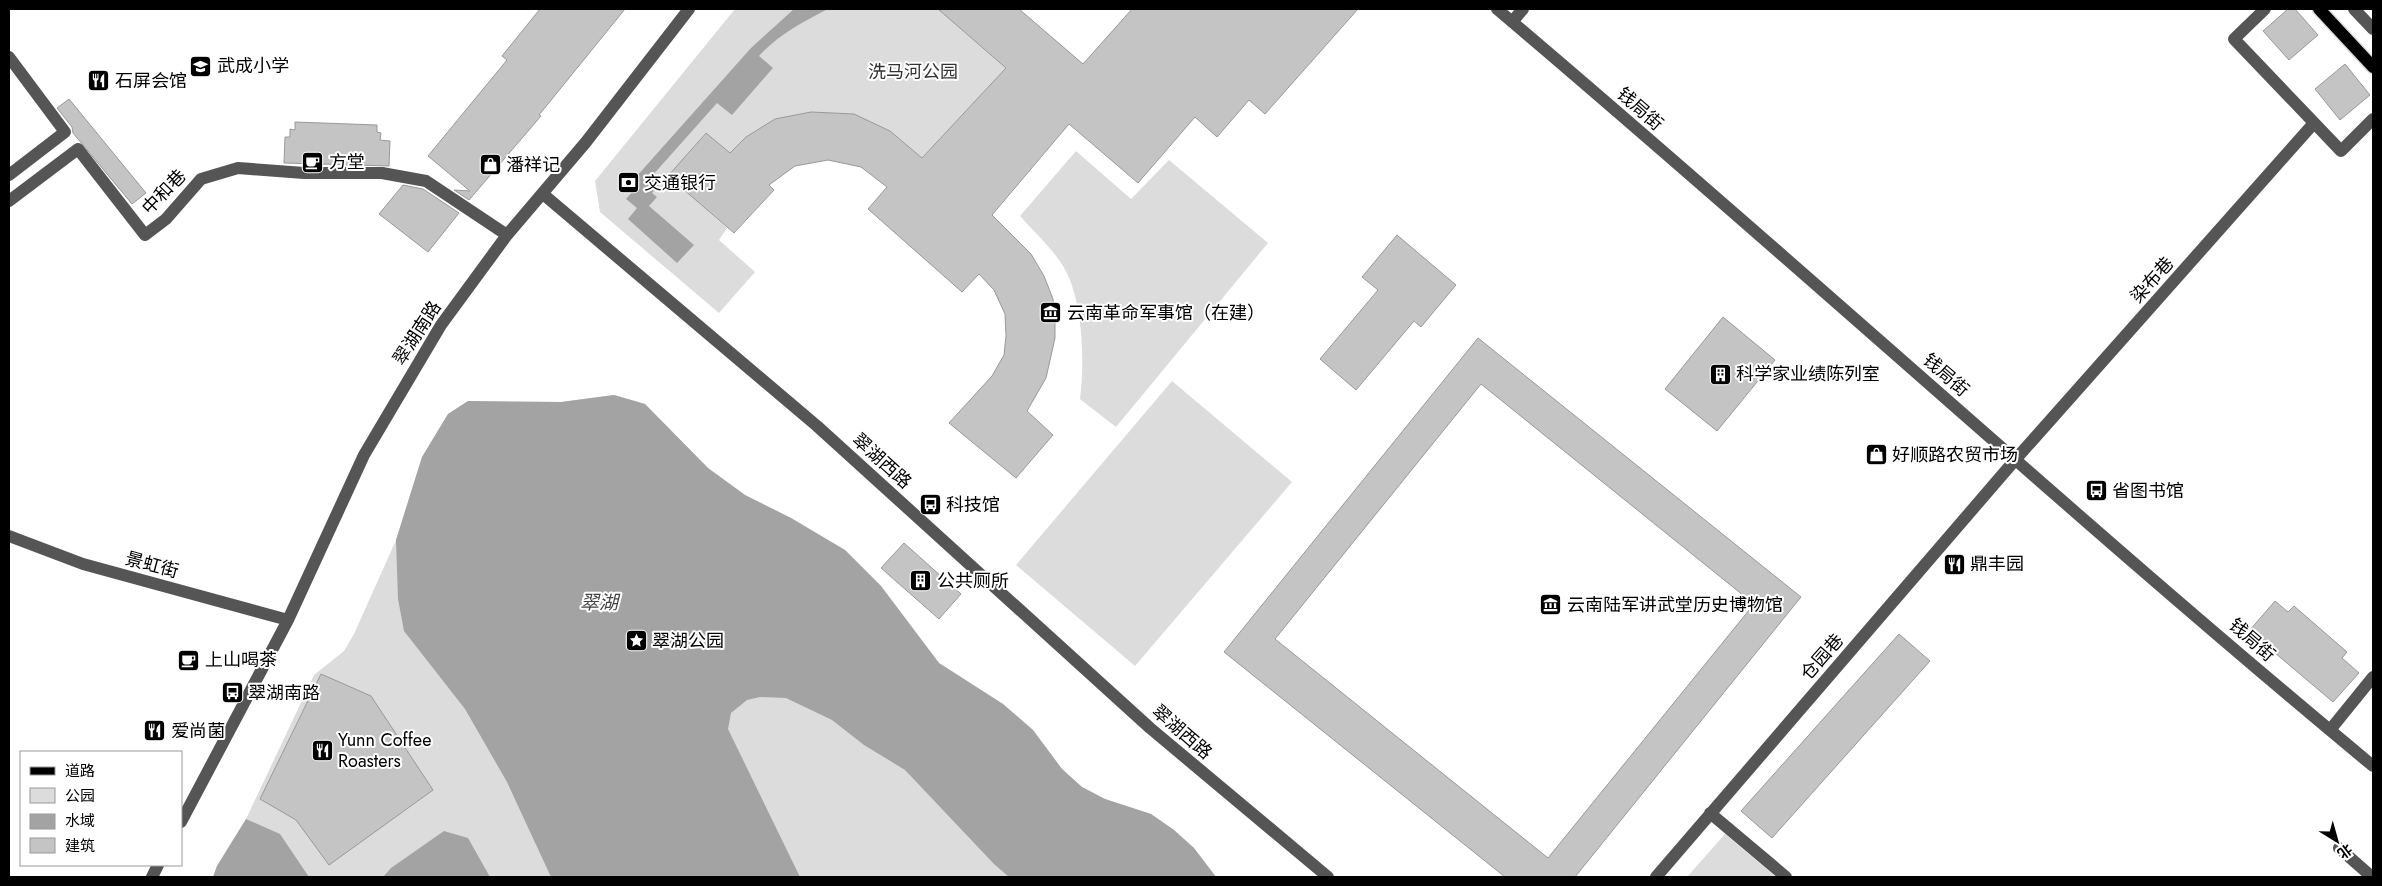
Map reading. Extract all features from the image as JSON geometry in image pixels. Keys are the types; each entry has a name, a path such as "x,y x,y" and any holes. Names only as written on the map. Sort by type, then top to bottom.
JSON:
{"main road":[{"path":"2319,9 2373,67"}],"street":[{"name":"翠湖南路","path":"182,820 288,620 364,455 440,325 507,234 543,194 689,9"},
{"name":"钱局街","path":"1497,9 2015,460 2373,766"},
{"path":"1512,22 1523,9"},
{"path":"2265,9 2234,39 2341,151 2373,119"},
{"path":"2354,9 2373,29"},
{"path":"9,57 64,132 9,175"},
{"name":"染布巷","path":"2015,460 2314,123"},
{"name":"中和巷","path":"9,201 78,150 145,235 166,220 201,179 238,168 304,174 382,173 426,181 507,234"},
{"name":"翠湖西路","path":"543,194 817,426 1150,728 1328,877"},
{"name":"仓园巷","path":"1656,877 2015,460"},
{"name":"景虹街","path":"9,536 83,564 288,620"},
{"path":"2330,730 2373,678"},
{"path":"1710,813 1786,877"},
{"path":"2339,848 2372,877"}],"green space":[{"name":"洗马河公园","path":"735,9 943,9 941,11 1006,68 922,158 890,131 854,114 811,112 775,119 746,137 730,153 705,133 669,176 727,228 719,240 755,272 719,313 600,212 595,181"},
{"path":"1076,151 1131,199 1169,160 1268,243 1116,427 1080,399 1082,384 1081,331 1075,295 1070,279 1054,253 1020,216"},
{"path":"1172,381 1292,482 1135,666 1016,565"},
{"name":"翠湖","path":"614,395 645,404 708,468 745,495 791,518 845,550 881,586 939,663 1003,704 1033,730 1062,769 1082,787 1105,799 1151,814 1174,830 1194,848 1216,877 213,877 217,866 246,819 314,675 344,651 354,634 396,540 422,457 448,414 468,401 561,402"},
{"path":"1725,834 1776,877 1687,877"}],"water":[{"path":"794,9 828,9 792,29 767,48 759,56 773,68 732,115 717,103 652,176 661,183 652,193 657,197 649,206 694,245 677,263 628,219 637,208 626,199 633,191 628,186 751,48"},
{"name":"翠湖","path":"614,395 645,404 708,468 745,495 791,518 845,550 881,586 939,663 1003,704 1033,730 1062,769 1082,787 1105,799 1151,814 1174,830 1194,848 1216,877 1009,877 994,864 905,770 864,745 832,720 786,698 760,697 747,700 731,713 728,729 800,877 551,877 507,782 465,709 404,631 398,599 396,540 422,457 448,414 468,401 561,402"},
{"path":"246,819 280,834 309,877 213,877 217,866"},
{"path":"444,831 468,838 490,877 383,877 391,868"}],"building":[{"path":"540,9 625,9 539,115 541,116 469,200 454,190 470,191 428,156 507,60 502,56"},
{"path":"938,9 1019,9 1083,64 1132,9 1358,9 1265,114 1249,100 1217,137 1195,117 1138,183 1069,124 992,215 1031,254 1044,276 1053,299 1055,319 1055,338 1046,378 1027,411 1053,435 1016,478 949,423 992,376 1004,355 1006,336 1005,314 994,290 979,274 962,292 868,209 887,187 861,167 828,160 795,166 769,185 774,190 734,233 668,176 706,133 730,153 746,137 775,119 811,112 854,114 890,131 922,158 1006,68"},
{"path":"2288,9 2295,9 2318,35 2289,60 2263,31"},
{"path":"2345,64 2370,95 2340,120 2315,89"},
{"path":"69,99 146,193 132,204 73,133 72,127 57,108"},
{"path":"295,122 377,125 377,132 381,133 380,140 390,141 389,166 284,163 285,137 290,137 290,129 295,130"},
{"path":"403,185 423,189 459,213 428,252 379,214"},
{"path":"1397,235 1456,285 1421,327 1414,321 1356,390 1320,359 1378,290 1362,277"},
{"name":"科学家业绩陈列室","path":"1723,317 1775,360 1717,431 1665,389"},
{"path":"1478,338 1801,597 1575,877 1505,877 1224,652","holes":["1481,384 1754,604 1548,858 1275,639"]},
{"name":"公共厕所","path":"904,543 961,594 939,619 881,568"},
{"path":"2275,601 2288,612 2294,606 2347,652 2342,658 2359,673 2333,702 2249,631"},
{"path":"1899,634 1930,661 1772,838 1741,811"},
{"path":"321,674 371,696 433,790 329,865 296,820 260,799"}],"place":[{"name":"武成小学","path":"201,66"},
{"name":"石屏会馆","path":"99,81"},
{"name":"方堂","path":"313,162"},
{"name":"潘祥记","path":"490,165"},
{"name":"交通银行","path":"628,183"},
{"name":"云南革命军事馆（在建）","path":"1051,313"},
{"name":"科学家业绩陈列室","path":"1720,374"},
{"name":"好顺路农贸市场","path":"1876,455"},
{"name":"省图书馆","path":"2096,491"},
{"name":"科技馆","path":"930,505"},
{"name":"鼎丰园","path":"1954,564"},
{"name":"公共厕所","path":"921,581"},
{"name":"云南陆军讲武堂历史博物馆","path":"1551,605"},
{"name":"翠湖公园","path":"636,641"},
{"name":"上山喝茶","path":"189,660"},
{"name":"翠湖南路","path":"232,693"},
{"name":"爱尚菌","path":"155,731"},
{"name":"Yunn Coffee Roasters","path":"322,750"}]}
